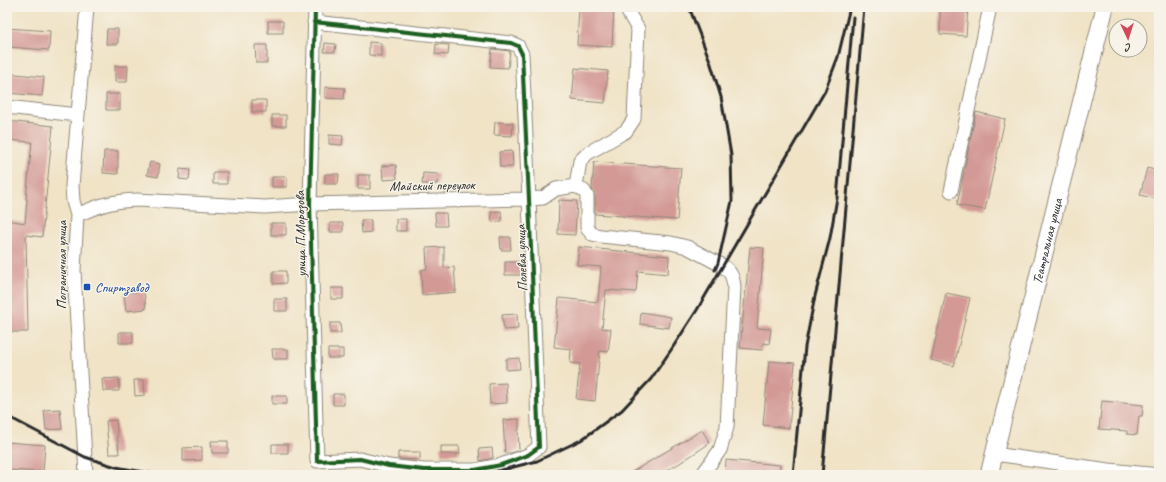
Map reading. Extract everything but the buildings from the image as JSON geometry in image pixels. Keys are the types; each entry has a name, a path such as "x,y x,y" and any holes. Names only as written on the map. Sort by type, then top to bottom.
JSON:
{"main road":[{"name":"Театральная улица","path":"989,475 1105,7"}],"street":[{"name":"Пограничная улица","path":"86,475 74,271 77,215 73,201 72,186 77,115 87,23 87,7"},
{"name":"улица П.Морозова","path":"315,7 310,204 317,461"},
{"path":"625,7 638,29 634,118 626,131 588,153 580,161 576,186 587,196 587,228 592,234 687,246 713,259 728,269 733,276 734,287 727,427 720,450 702,475"},
{"path":"951,191 990,7"},
{"name":"Полевая улица","path":"314,22 511,43 518,46 522,54 539,447 528,455 501,465 475,470 424,470 389,466 360,459 317,461"},
{"path":"7,107 77,115"},
{"name":"Майский переулок","path":"77,215 101,204 136,200 265,207 310,204 529,199 543,198 556,189 576,186"},
{"path":"994,454 1109,470 1159,474"}],"railway":[{"path":"689,7 710,61 721,97 731,155 732,201 718,263 715,270"},
{"path":"482,475 537,461 581,440 622,410 651,379 697,310 825,91 838,57 850,7"},
{"path":"822,475 864,7"},
{"path":"793,475 805,347 815,296 830,238 837,198 853,17"},
{"path":"7,416 85,457 116,467 160,475"}],"cycle path":[{"path":"314,22 511,43 518,46 522,54 539,447 528,455 501,465 475,470 424,470 389,466 360,459 317,461 310,204 315,7"}],"place":[{"name":"Спиртзавод","path":"87,287"}]}
